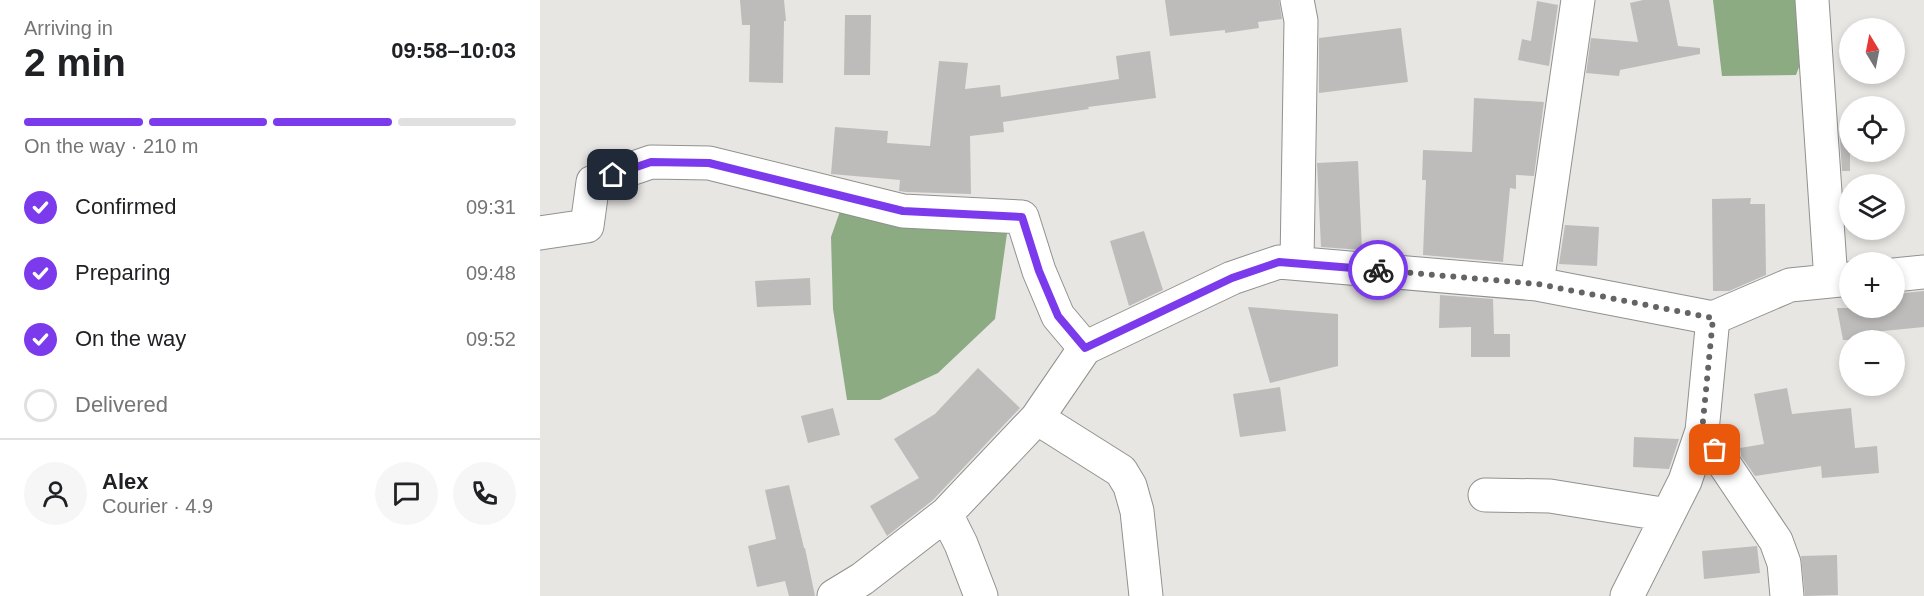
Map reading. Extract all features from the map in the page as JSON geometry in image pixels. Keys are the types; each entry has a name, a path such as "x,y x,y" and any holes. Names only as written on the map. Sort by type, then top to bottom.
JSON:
{"street":[{"path":"1297,0 1301,21 1298,262"},
{"path":"1538,284 1578,0"},
{"path":"1812,0 1839,270"},
{"path":"540,233 587,226 594,182 651,162 709,163 903,211 1022,217 1039,271 1058,316 1085,348"},
{"path":"834,596 862,579 946,514 1037,418 1085,348 1232,278 1279,262 1538,284 1713,318 1790,285 1839,280"},
{"path":"1905,274 1924,272"},
{"path":"1627,596 1685,481 1702,431 1713,318"},
{"path":"1037,418 1121,471 1130,486 1137,511 1146,596"},
{"path":"1702,431 1776,540 1784,563 1787,596"},
{"path":"1485,495 1550,496 1668,515"},
{"path":"946,514 962,544 981,596"}],"shaded area":[{"path":"1713,0 1808,0 1813,30 1796,75 1722,76"},
{"path":"845,197 1010,212 995,319 938,373 880,400 847,400 833,309 831,237"}],"building":[{"path":"740,0 784,0 786,21 784,21 783,83 749,82 750,25 742,25"},
{"path":"1165,0 1279,0 1282,19 1258,22 1259,28 1225,33 1225,30 1170,36"},
{"path":"1643,0 1669,0 1678,46 1700,48 1700,54 1620,70 1619,76 1586,73 1591,38 1638,42 1630,3"},
{"path":"1537,1 1558,5 1549,66 1518,60 1522,39 1531,41"},
{"path":"845,15 871,15 870,75 844,75"},
{"path":"1401,28 1408,82 1319,93 1319,38"},
{"path":"1150,51 1156,98 1003,122 1004,132 970,136 971,194 899,191 900,180 831,174 835,127 888,131 887,143 930,146 939,61 968,63 965,89 1000,85 1001,97 1119,79 1116,56"},
{"path":"1474,98 1544,102 1534,176 1516,175 1516,189 1510,188 1503,262 1423,255 1426,180 1422,180 1423,150 1472,152"},
{"path":"1358,161 1362,250 1321,247 1317,163"},
{"path":"1841,162 1850,162 1850,171 1842,171"},
{"path":"1751,198 1750,204 1765,204 1766,275 1729,291 1713,291 1712,199"},
{"path":"1565,225 1599,227 1597,266 1559,264"},
{"path":"1144,231 1163,290 1129,306 1110,241"},
{"path":"810,278 811,305 757,307 755,281"},
{"path":"1924,291 1924,327 1893,330 1841,330 1837,308 1839,308 1839,318 1905,318 1905,293"},
{"path":"1440,295 1493,299 1494,334 1510,334 1510,357 1471,357 1471,327 1439,328"},
{"path":"1248,307 1338,314 1338,366 1270,383"},
{"path":"978,368 1020,408 933,500 887,536 870,506 919,478 894,439 935,414"},
{"path":"1280,387 1286,431 1240,437 1233,394"},
{"path":"1787,388 1792,414 1851,408 1855,448 1877,446 1879,473 1822,478 1821,466 1755,476 1741,456 1740,448 1764,444 1754,394"},
{"path":"833,408 840,435 808,443 801,416"},
{"path":"1634,437 1679,439 1669,469 1633,467"},
{"path":"789,485 815,596 789,596 785,581 757,587 748,546 776,539 765,490"},
{"path":"1757,546 1760,573 1704,579 1702,551"},
{"path":"1837,555 1838,595 1805,596 1801,556"}],"way so far":[{"path":"1378,270 1538,284 1713,318 1702,431 1715,450"}],"route":[{"path":"613,175 651,162 709,163 903,211 1022,217 1039,271 1058,316 1085,348 1232,278 1279,262 1378,270"}]}
